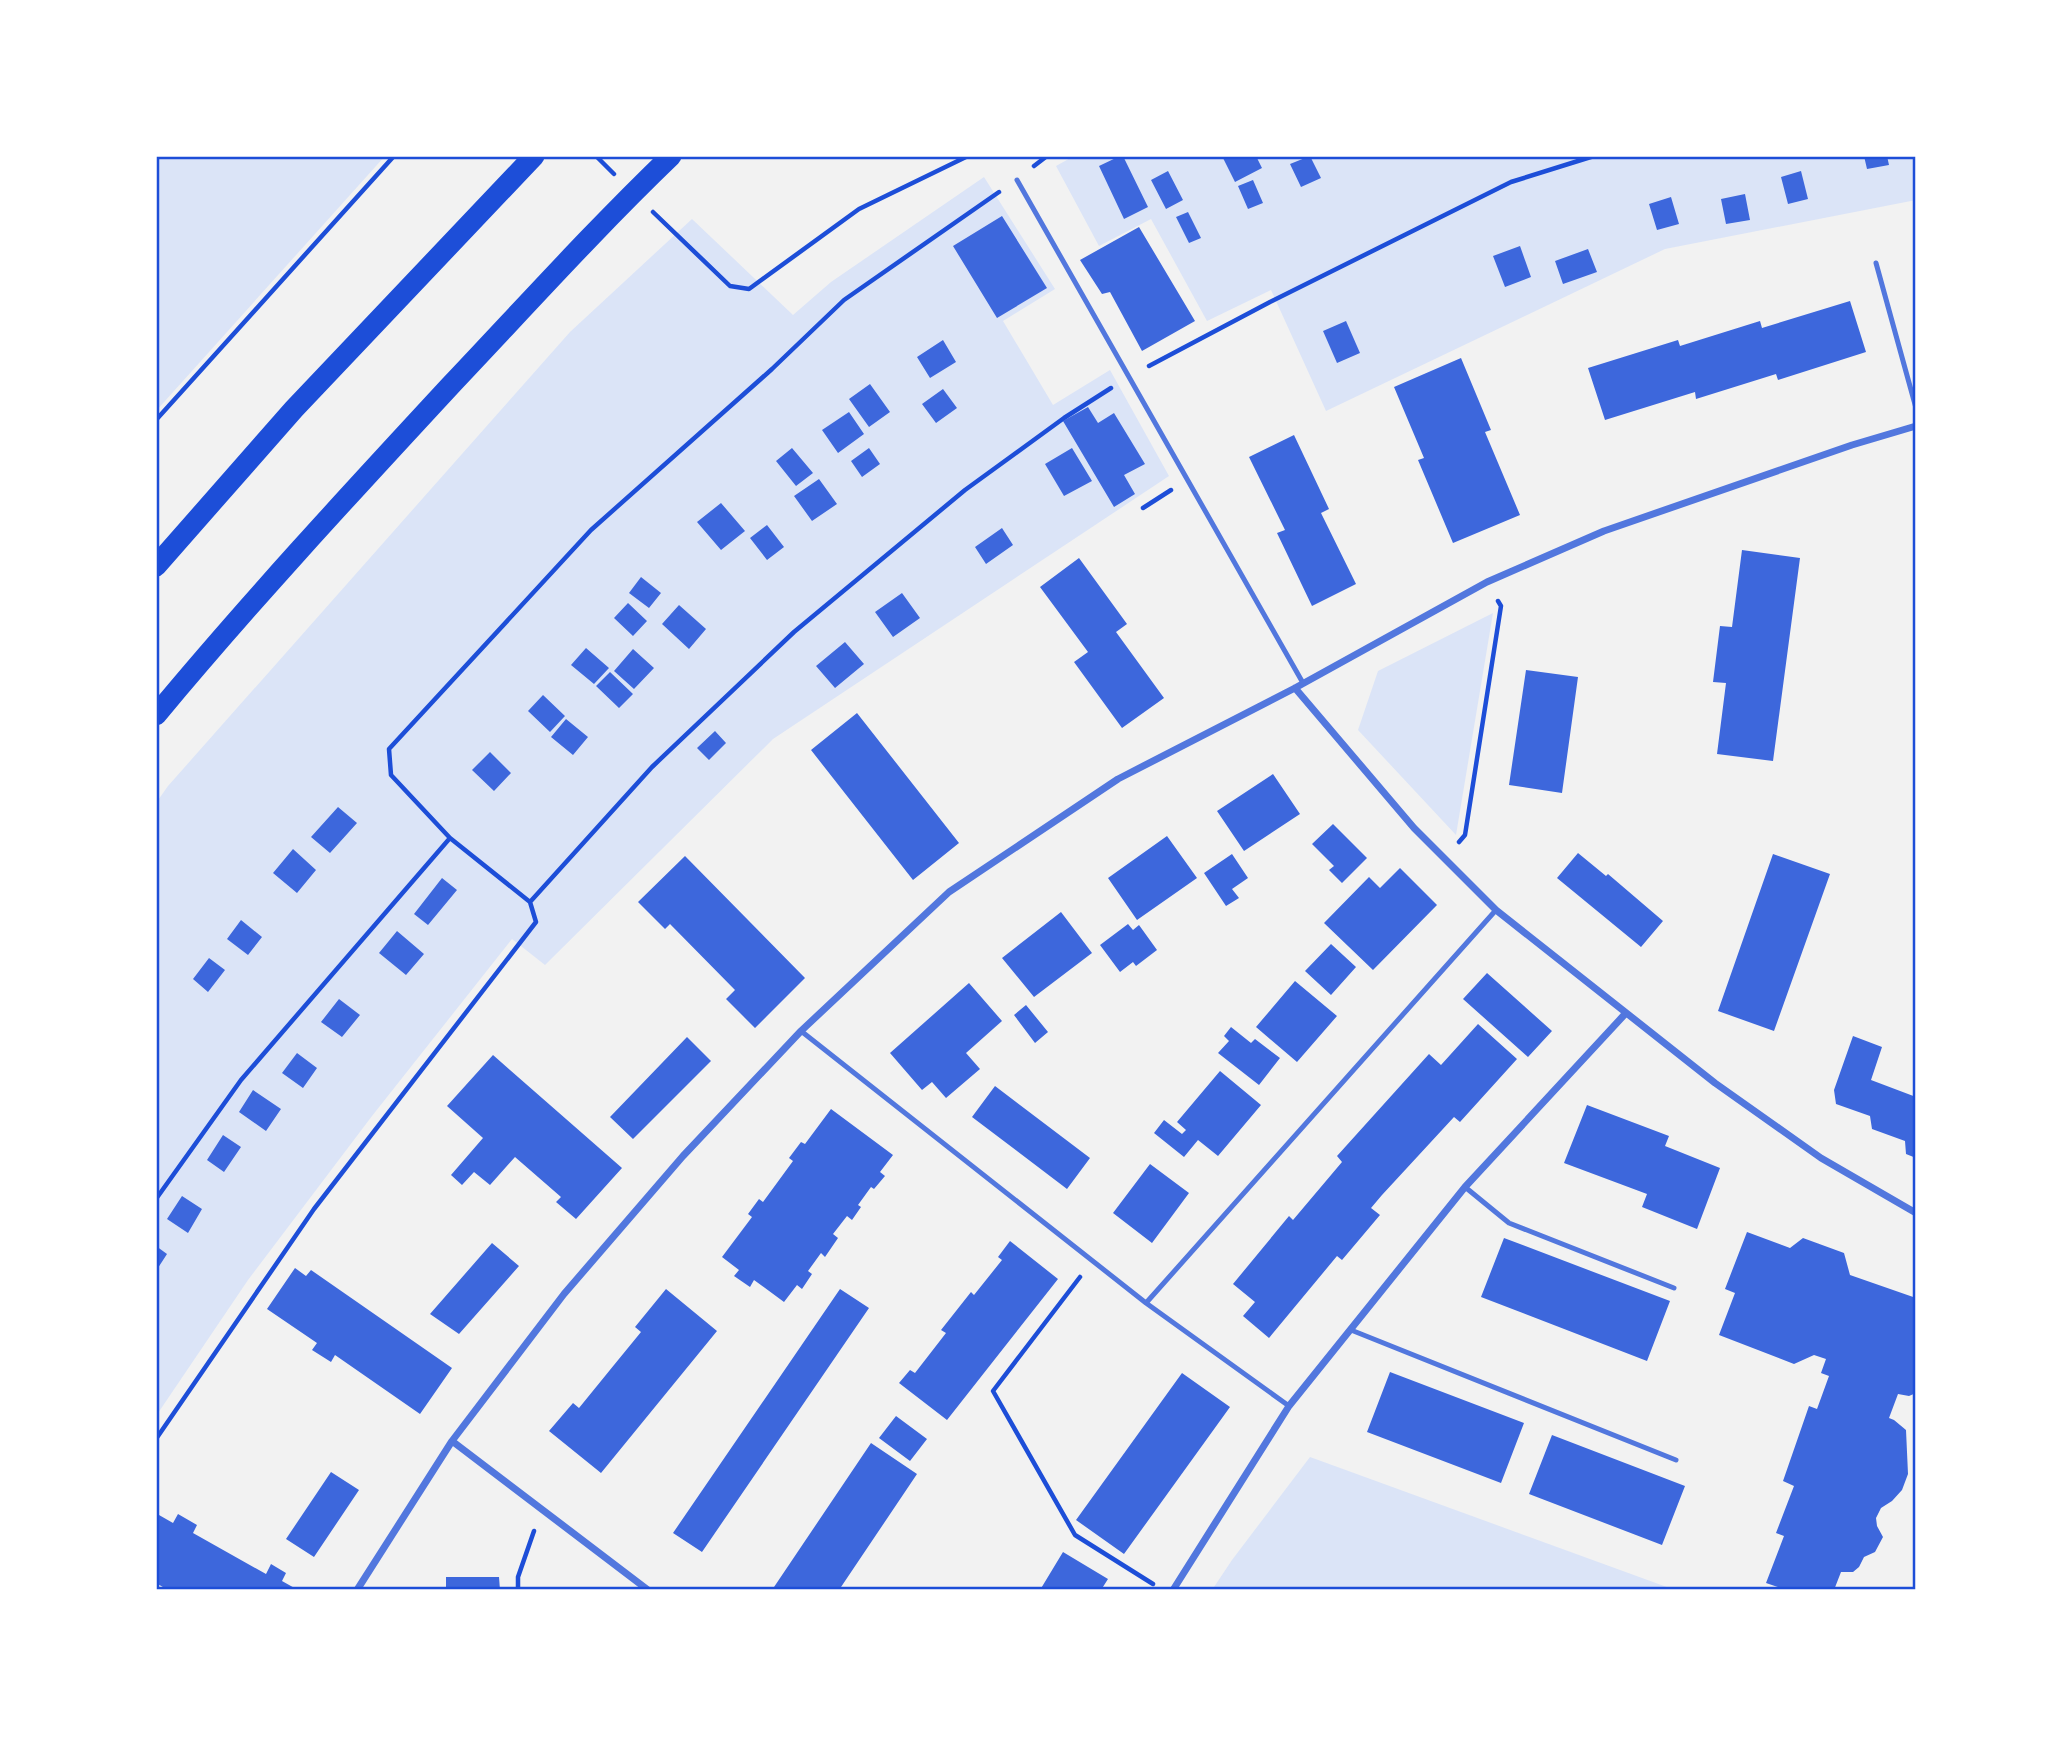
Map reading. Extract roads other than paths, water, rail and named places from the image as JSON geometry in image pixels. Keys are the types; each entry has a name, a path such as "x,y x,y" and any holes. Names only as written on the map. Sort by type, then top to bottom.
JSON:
{"highway":[{"path":"156,566 295,409 534,156"},
{"path":"156,715 385,457 616,209 671,156"}],"street":[{"path":"357,1590 452,1441 564,1294 683,1156 801,1031 949,892 1118,779 1296,688 1487,582 1604,531 1852,445 1916,426"},
{"path":"1296,688 1414,828 1496,910 1715,1083 1821,1158 1916,1213"},
{"path":"1173,1590 1289,1406 1465,1187 1625,1014"},
{"path":"452,1441 648,1590"}],"lane":[{"path":"1017,180 1303,682"},
{"path":"1876,263 1916,408"},
{"path":"1146,1303 1496,910"},
{"path":"801,1031 1146,1303 1289,1406"},
{"path":"1465,1187 1509,1223 1674,1288"},
{"path":"1351,1329 1676,1460"}]}
